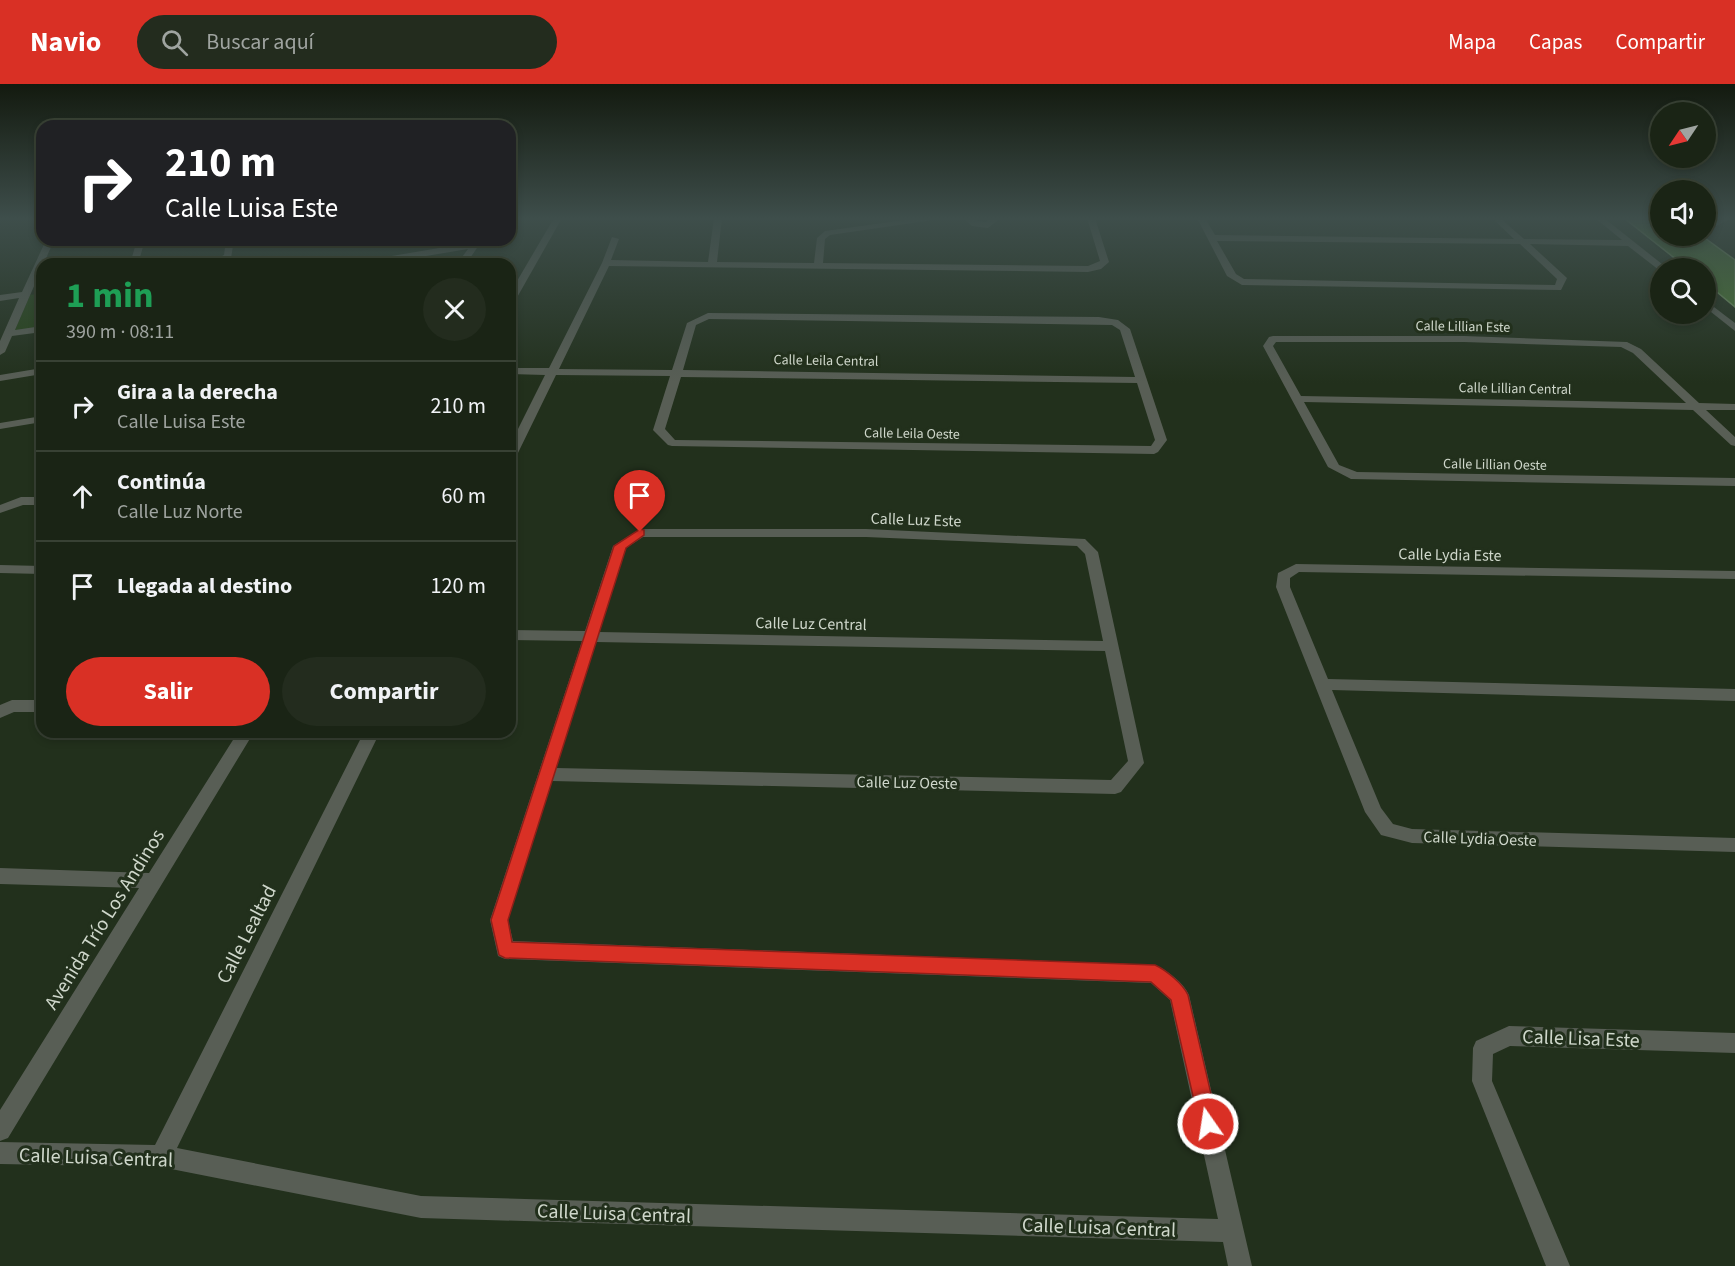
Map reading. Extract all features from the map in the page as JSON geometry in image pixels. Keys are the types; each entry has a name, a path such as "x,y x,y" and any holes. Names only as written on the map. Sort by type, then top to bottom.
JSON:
{"street":[{"path":"0,352 36,273"},
{"path":"516,291 526,273"},
{"path":"516,445 601,273"},
{"path":"1230,273 1242,282 1558,288 1562,278 1557,273"},
{"path":"0,298 27,294"},
{"path":"1716,312 1735,328"},
{"path":"677,373 692,323 708,316 1099,320 1115,322 1125,329 1142,380"},
{"path":"8,334 36,330"},
{"name":"Calle Lillian Este","path":"1295,399 1268,346 1273,339 1464,339 1623,344 1637,351 1697,406"},
{"name":"Calle Leila Central","path":"516,371 1142,380"},
{"path":"0,378 36,372"},
{"name":"Calle Leila Oeste","path":"677,373 659,430 672,442 958,449 1154,450 1161,440 1142,380"},
{"name":"Calle Lillian Central","path":"1295,399 1735,407"},
{"name":"Calle Lillian Oeste","path":"1295,399 1334,467 1355,476 1735,482"},
{"path":"1697,406 1735,443"},
{"path":"0,426 36,420"},
{"path":"0,509 21,501 36,501"},
{"name":"Calle Luz Este","path":"592,636 620,546 640,532 866,533 1080,542 1091,552 1112,646"},
{"name":"Calle Lydia Este","path":"1321,684 1282,586 1283,576 1296,568 1735,575"},
{"path":"0,569 36,570"},
{"name":"Calle Luz Central","path":"516,635 1112,646"},
{"path":"592,636 499,920 505,950 1155,974 1179,995 1240,1266"},
{"name":"Calle Luz Oeste","path":"547,774 1115,787 1136,763 1112,646"},
{"path":"1321,684 1735,695"},
{"name":"Calle Lydia Oeste","path":"1321,684 1374,812 1387,830 1412,836 1735,845"},
{"path":"0,712 12,706 36,706"},
{"name":"Avenida Trío Los Andinos","path":"2,1122 242,738"},
{"name":"Calle Lealtad","path":"160,1156 369,738"},
{"path":"0,876 154,880"},
{"name":"Calle Lisa Este","path":"1558,1266 1482,1081 1483,1048 1509,1036 1735,1043"},
{"name":"Calle Luisa Central","path":"0,1153 160,1156 421,1207 1232,1232"}],"shaded area":[{"path":"1716,273 1735,273 1735,307 1716,291"},
{"path":"36,294 36,328 14,332 30,295"}],"route":[{"path":"640,532 620,546 499,920 505,950 1155,974 1179,995 1208,1124"}]}
